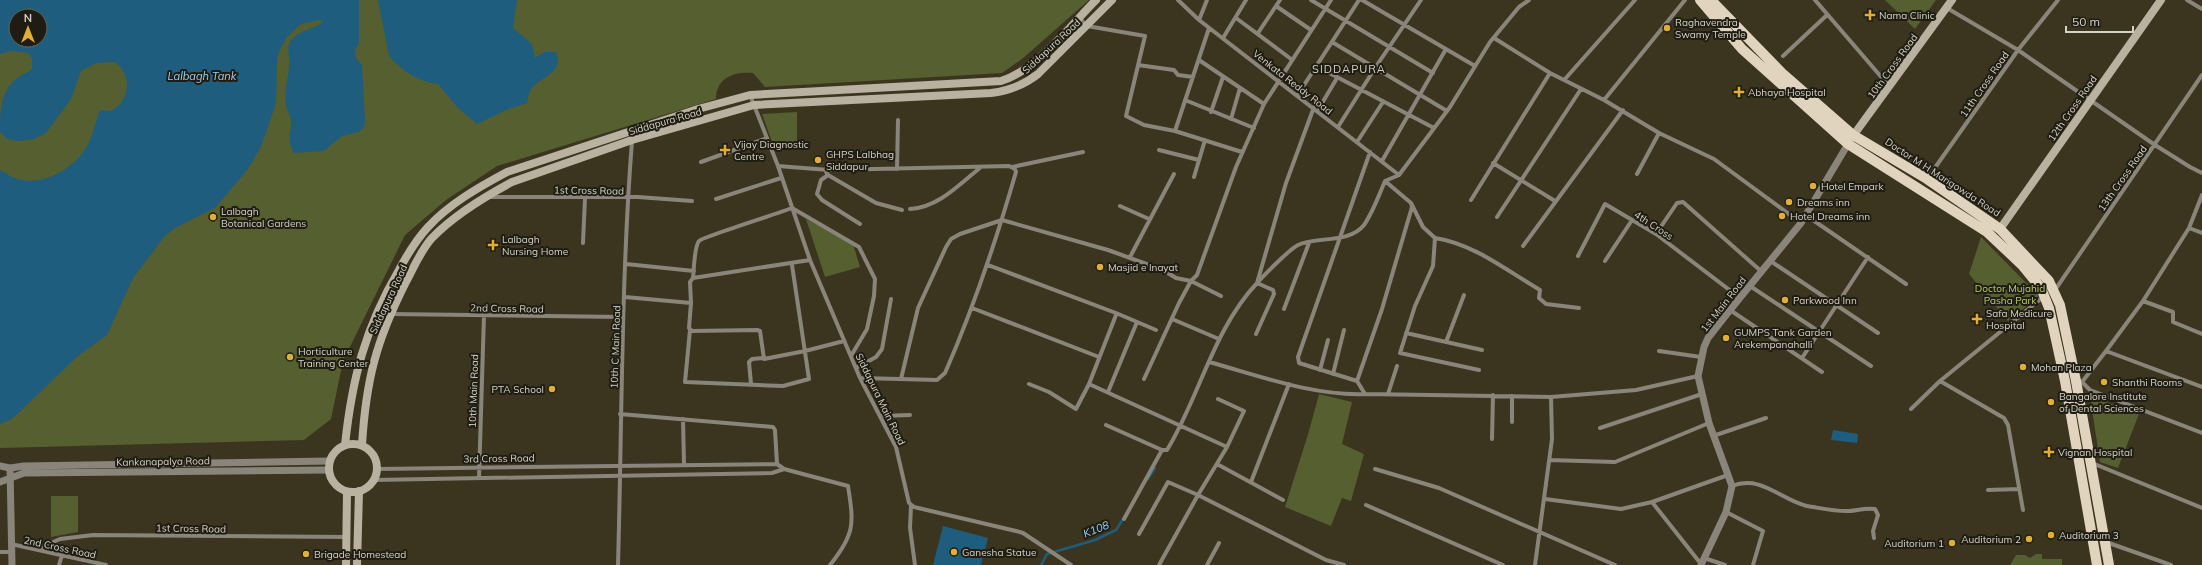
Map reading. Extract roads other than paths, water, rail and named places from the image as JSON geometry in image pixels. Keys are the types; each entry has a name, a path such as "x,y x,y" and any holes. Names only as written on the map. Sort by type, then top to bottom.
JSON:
{"main road":[{"name":"Siddapura Road","path":"346,445 356,374 370,327 392,282 419,237 428,227 460,201 507,172 698,109 750,95 997,82 1012,78 1034,62 1096,0"},
{"name":"Siddapura Road","path":"362,445 369,376 374,356 390,314 416,262 432,239 487,196 512,182 632,140 754,105 1006,91 1029,81 1038,74 1112,0"},
{"path":"1700,0 1742,49 1848,144 1911,186 1962,215 1987,232 2022,265 2045,296 2065,381 2097,565"},
{"name":"Doctor M H Marigowda Road","path":"1711,0 1782,73 1853,135 1927,179 2000,229 2031,259 2055,290 2079,382 2090,462 2109,565"},
{"name":"10th Cross Road","path":"1848,144 1853,135 1952,0"},
{"name":"12th Cross Road","path":"2000,229 2161,0"},
{"path":"346,445 362,445 373,455 377,469 374,480 366,488 358,492 348,492 334,484 329,466 338,448 346,445"},
{"path":"346,565 348,492"},
{"path":"357,565 358,492"}],"street":[{"name":"Venkata Reddy Road","path":"1178,0 1199,20 1316,109 1399,175"},
{"path":"1199,20 1207,0"},
{"path":"1223,38 1246,0"},
{"path":"1258,33 1280,0"},
{"path":"1311,0 1433,73"},
{"path":"1144,379 1191,281 1197,275 1242,152 1264,104 1291,59 1331,0"},
{"path":"1297,96 1359,0"},
{"path":"1362,0 1475,66"},
{"path":"1338,127 1374,68 1421,0"},
{"path":"1106,425 1162,450 1167,450 1182,426 1224,329 1257,283 1298,246 1338,239 1356,231 1364,225 1385,181 1399,175 1447,111 1494,38 1520,7 1529,0"},
{"path":"1565,79 1635,0"},
{"path":"1604,100 1685,0"},
{"path":"1815,0 1889,87"},
{"name":"11th Cross Road","path":"1927,179 2018,50 2058,0"},
{"path":"2187,0 2202,9"},
{"path":"1276,6 1311,30"},
{"path":"1947,8 2018,50 2089,101 2190,168 2202,173"},
{"path":"1783,56 1827,14"},
{"path":"1078,18 1087,26 1145,36 1126,116 1144,125 1175,131 1242,152"},
{"path":"1236,18 1291,59"},
{"path":"1175,131 1210,28"},
{"path":"1494,38 1550,73 1565,79 1581,89 1623,110 1659,133 1714,160 1802,223"},
{"path":"1332,42 1447,111"},
{"path":"1382,161 1407,114 1433,73 1446,49"},
{"path":"1199,60 1264,104"},
{"path":"1138,65 1174,70 1178,75 1193,77"},
{"path":"1316,66 1360,91 1434,128"},
{"path":"1471,200 1550,73"},
{"name":"13th Cross Road","path":"2055,290 2202,75"},
{"path":"1211,112 1223,77"},
{"path":"1257,283 1286,183 1316,109 1337,78"},
{"path":"1231,119 1240,88"},
{"path":"1497,217 1581,89"},
{"name":"Siddapura Main Road","path":"750,95 778,166 810,260 860,378 896,447 911,506 910,528 915,565"},
{"path":"1185,100 1211,112 1254,128"},
{"path":"1357,142 1382,102"},
{"path":"1523,246 1623,110"},
{"path":"897,169 898,120"},
{"name":"10th C Main Road","path":"618,565 620,414 625,297 627,198 633,130"},
{"path":"1637,174 1659,133"},
{"path":"702,162 767,138"},
{"path":"1194,177 1205,140"},
{"name":"1st Main Road","path":"1702,562 1726,512 1732,486 1708,423 1698,376 1701,357 1708,338 1750,286 1772,262 1807,216 1848,144"},
{"path":"1158,150 1199,160"},
{"path":"778,166 825,170 1012,167 1083,152"},
{"path":"1365,394 1357,381 1301,364 1298,357 1338,239 1370,152"},
{"path":"1492,164 1555,201"},
{"path":"910,209 926,207 936,202 982,167"},
{"path":"860,378 937,380 945,373 988,265 1016,172 1012,167"},
{"path":"825,170 828,175 876,203 888,208 902,210"},
{"path":"1130,257 1174,174"},
{"path":"828,175 822,180 817,194 822,200 860,224"},
{"path":"716,199 781,178"},
{"path":"1385,181 1411,203 1423,227 1435,238 1453,241 1469,248 1540,290 1539,298 1546,304 1579,308"},
{"path":"2202,195 2189,228 2143,301 2106,351 2079,382 2090,390 2202,433"},
{"name":"1st Cross Road","path":"487,196 627,198 692,201"},
{"path":"583,243 585,198"},
{"path":"1656,234 1677,203 1683,202 1762,272"},
{"path":"1357,381 1382,309 1412,208 1411,203"},
{"name":"4th Cross","path":"1578,256 1605,204 1656,234 1740,298"},
{"path":"1120,206 1149,219"},
{"path":"792,265 810,379 783,386 685,382 690,330 690,282 693,278 697,245 706,236 719,234 792,208 859,248 875,279 874,296 867,329 851,356"},
{"path":"1807,216 1906,284"},
{"path":"901,379 918,308 951,239 960,234 1002,220 1130,257 1176,278 1191,281 1221,296"},
{"path":"1605,262 1632,220"},
{"path":"2189,228 2202,233"},
{"path":"1435,238 1433,266 1406,333 1400,353 1479,370"},
{"path":"1284,309 1309,243"},
{"path":"1802,358 1838,306 1868,258"},
{"path":"693,278 792,265 810,260"},
{"path":"1772,262 1878,333"},
{"path":"626,264 694,271"},
{"path":"988,265 1116,313 1156,330"},
{"path":"1256,334 1274,294 1273,290 1257,283"},
{"path":"1750,286 1870,366"},
{"path":"1446,342 1464,294"},
{"path":"1911,409 1940,381 2045,296"},
{"path":"625,297 691,303"},
{"path":"856,368 876,357 882,349 891,299"},
{"path":"2143,301 2173,312 2173,322 2202,334"},
{"path":"972,308 1100,357"},
{"path":"1730,310 1822,372"},
{"name":"2nd Cross Road","path":"390,314 623,317"},
{"name":"10th Main Road","path":"479,478 484,315"},
{"path":"1028,384 1049,392 1076,409 1089,384 1116,315"},
{"path":"1172,319 1219,339"},
{"path":"1108,392 1137,322"},
{"path":"690,330 760,331 763,358"},
{"path":"1333,374 1344,330"},
{"path":"1406,333 1482,350"},
{"path":"1320,370 1328,340"},
{"path":"751,384 749,362 752,359 766,359 844,341"},
{"path":"1659,351 1701,357"},
{"path":"2106,351 2202,387"},
{"path":"1209,362 1289,384 1343,395 1493,395 1551,397 1636,390 1698,376"},
{"path":"1388,394 1397,366"},
{"path":"1940,381 2004,418 2008,425 2023,510"},
{"path":"1089,384 1227,447"},
{"path":"1251,482 1289,384"},
{"path":"1600,428 1702,394"},
{"path":"1492,439 1493,395"},
{"path":"1512,396 1512,422"},
{"path":"1535,565 1552,439 1551,397"},
{"path":"1159,565 1227,447 1244,411 1218,399"},
{"path":"620,414 773,427 775,430 777,464 784,469 848,486 852,509 851,534 830,565"},
{"path":"880,416 910,415"},
{"path":"1713,436 1766,418"},
{"path":"683,419 684,464"},
{"path":"1549,460 1615,462 1708,423"},
{"path":"1124,520 1162,450"},
{"path":"2090,462 2202,508"},
{"name":"3rd Cross Road","path":"377,469 620,464 777,464"},
{"path":"1217,464 1283,500"},
{"name":"Kankanapalya Road","path":"0,466 10,468 24,466 329,466"},
{"name":"Kankanapalya Road","path":"0,482 24,473 329,466"},
{"path":"10,468 12,565"},
{"path":"374,480 772,473 784,469"},
{"path":"1375,469 1438,488 1615,565"},
{"path":"1545,499 1620,509 1652,502 1729,475"},
{"path":"1139,534 1168,482 1198,495 1326,560 1344,565"},
{"path":"1732,486 1739,483 1760,484 1806,505 1850,511 1863,508 1875,510 1878,515 1873,532 1874,538"},
{"path":"1988,490 2019,488"},
{"path":"1652,502 1702,562 1725,565"},
{"path":"911,506 1024,533 1071,565"},
{"path":"1366,506 1503,565"},
{"path":"1726,512 1764,532 1753,565"},
{"name":"1st Cross Road","path":"37,549 60,539 93,535 347,537"},
{"path":"2105,542 2171,565"},
{"path":"1207,565 1219,543"},
{"path":"0,552 11,548"},
{"name":"2nd Cross Road","path":"11,548 37,549 106,565"},
{"path":"59,565 62,555"}],"water":[{"name":"Lalbagh Tank","path":"0,0 359,0 359,44 355,49 356,58 362,65 365,120 364,127 359,132 342,136 324,151 294,153 290,144 291,119 285,100 289,66 289,46 290,42 297,35 317,26 323,21 319,20 301,24 287,37 277,58 276,103 261,147 248,169 216,207 175,228 165,236 133,278 107,335 78,356 12,419 0,424 0,170 16,179 32,181 53,176 62,171 71,165 85,149 90,140 100,110 110,111 118,106 123,100 127,86 124,72 114,62 96,63 81,71 71,99 46,133 34,139 18,141 7,139 0,132 0,118 4,96 11,84 16,79 32,69 32,58 28,53 11,51 0,54"},
{"path":"378,0 517,0 513,28 532,44 535,58 544,52 556,52 558,59 557,65 551,73 531,89 527,103 506,110 477,124 458,108 438,84 424,81 411,75 389,56"},
{"path":"1833,430 1858,434 1857,443 1831,440"},
{"path":"943,526 988,538 981,565 933,565"}],"waterway":[{"name":"K108","path":"1148,479 1155,468"},
{"name":"K108","path":"1041,565 1047,554 1095,540 1116,530 1123,519"}],"place":[{"name":"Nama Clinic","path":"1870,15"},
{"name":"Raghavendra Swamy Temple","path":"1667,28"},
{"name":"Abhaya Hospital","path":"1739,92"},
{"name":"Vijay Diagnostic Centre","path":"725,150"},
{"name":"GHPS Lalbhag Siddapur","path":"818,160"},
{"name":"Hotel Empark","path":"1813,186"},
{"name":"Dreams inn","path":"1789,202"},
{"name":"Hotel Dreams inn","path":"1782,216"},
{"name":"Lalbagh Botanical Gardens","path":"213,217"},
{"name":"Lalbagh Nursing Home","path":"493,245"},
{"name":"Masjid e Inayat","path":"1100,267"},
{"name":"Parkwood Inn","path":"1785,300"},
{"name":"Safa Medicure Hospital","path":"1977,319"},
{"name":"GUMPS Tank Garden Arekempanahalli","path":"1726,338"},
{"name":"Horticulture Training Center","path":"290,357"},
{"name":"Mohan Plaza","path":"2023,367"},
{"name":"Shanthi Rooms","path":"2104,382"},
{"name":"PTA School","path":"552,389"},
{"name":"Bangalore Institute of Dental Sciences","path":"2051,402"},
{"name":"Vignan Hospital","path":"2049,452"},
{"name":"Auditorium 3","path":"2051,535"},
{"name":"Auditorium 2","path":"2029,539"},
{"name":"Auditorium 1","path":"1952,543"},
{"name":"Ganesha Statue","path":"954,552"},
{"name":"Brigade Homestead","path":"306,554"}],"district":[{"name":"SIDDAPURA","path":"1349,69"}],"park label":[{"name":"Doctor Mujahid Pasha Park","path":"2010,294"}]}
